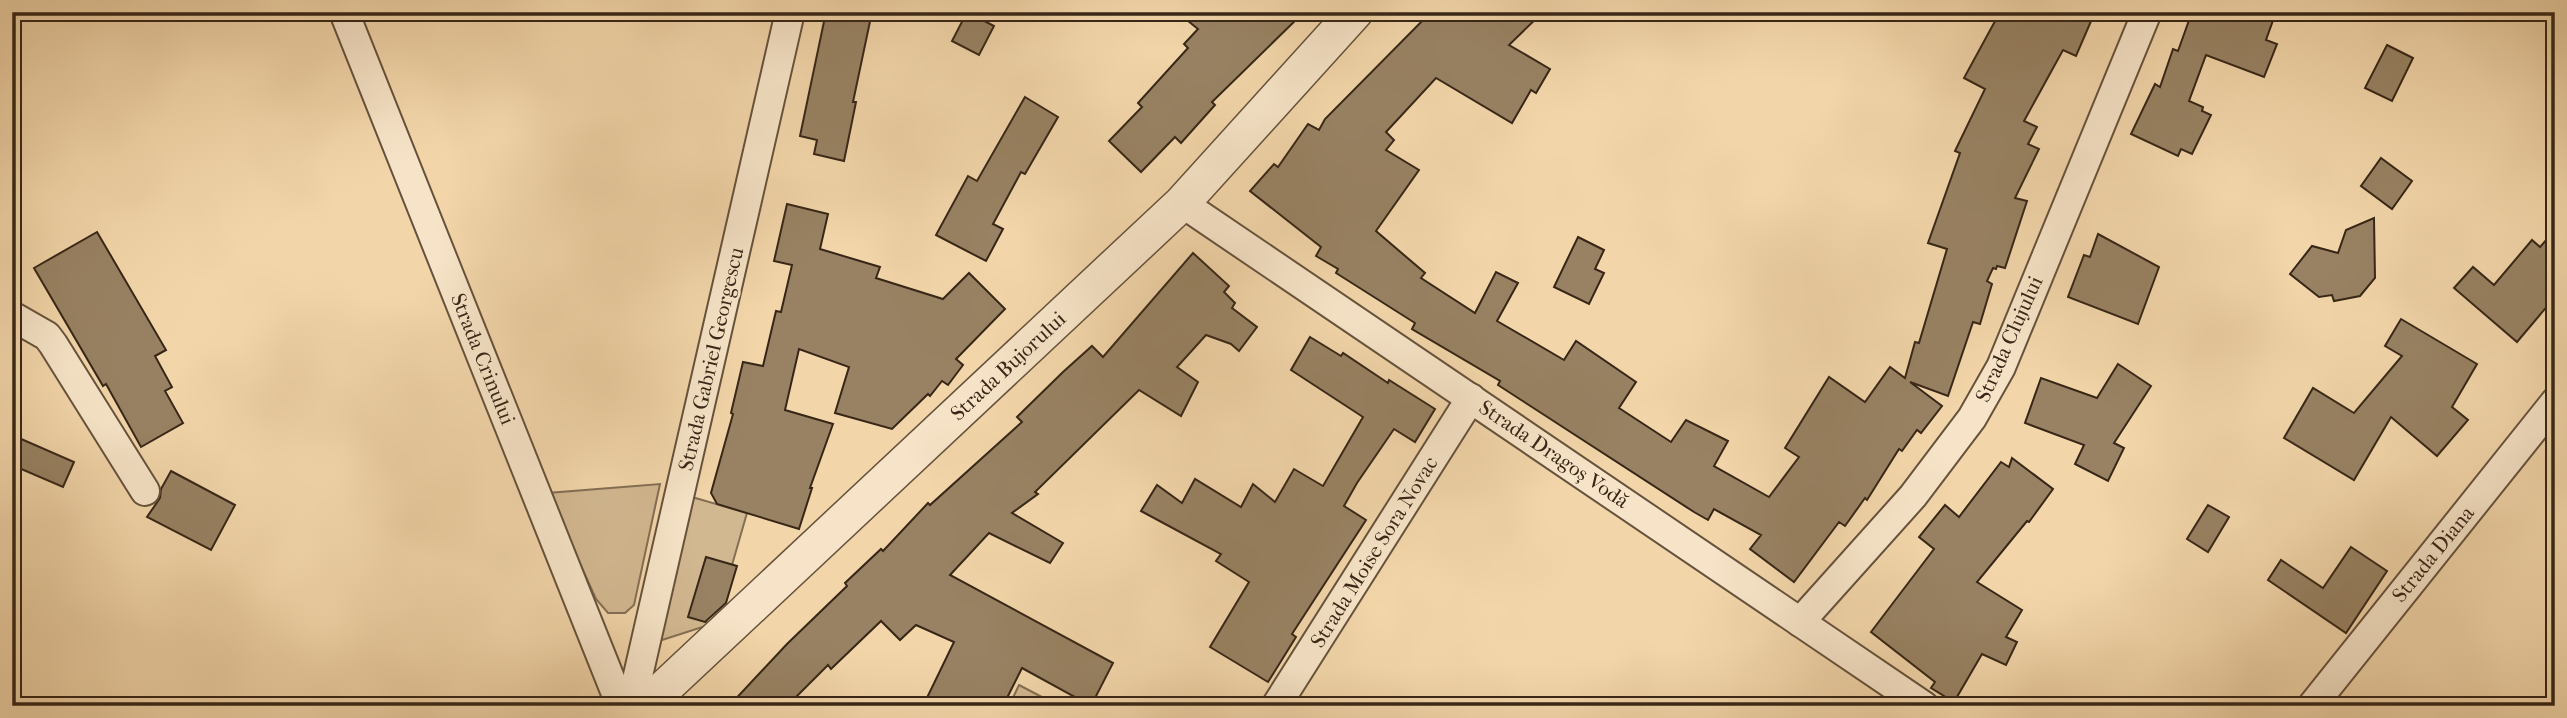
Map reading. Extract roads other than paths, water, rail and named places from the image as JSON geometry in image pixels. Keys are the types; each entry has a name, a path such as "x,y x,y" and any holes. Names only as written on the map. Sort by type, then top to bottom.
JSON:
{"street":[{"name":"Strada Crinului","path":"344,12 621,706"},
{"name":"Strada Gabriel Georgescu","path":"631,706 790,12"},
{"name":"Strada Bujorului","path":"645,706 1182,203 1355,12"},
{"name":"Strada Clujului","path":"1800,622 1913,496 1972,418 2001,367 2147,12"},
{"name":"Strada Dragoș Vodă","path":"1182,203 1924,706"},
{"path":"12,316 47,336 68,365 145,491"},
{"name":"Strada Moise Sora Novac","path":"1276,706 1471,398"},
{"name":"Strada Diana","path":"2312,706 2555,402"}]}
